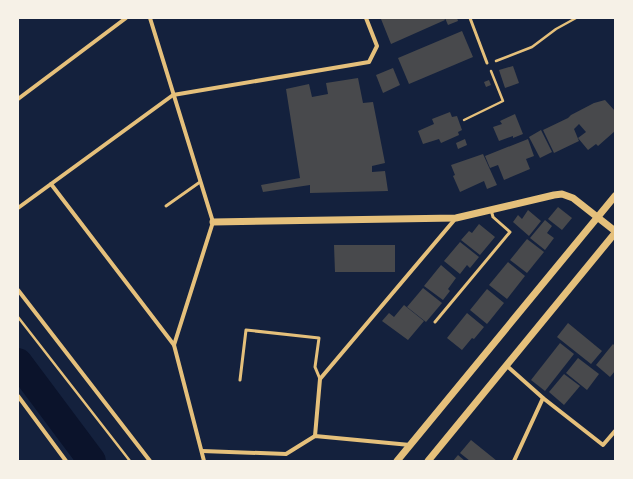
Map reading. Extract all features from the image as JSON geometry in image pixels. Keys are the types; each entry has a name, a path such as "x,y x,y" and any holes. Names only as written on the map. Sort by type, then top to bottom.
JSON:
{"street":[{"path":"18,99 126,18"},
{"path":"150,18 212,222 174,345"},
{"path":"18,208 173,94 369,62 377,46 366,18"},
{"path":"51,184 174,345 204,461"},
{"path":"212,222 456,218 562,194 573,198 615,232 428,461"},
{"path":"397,461 615,196"},
{"path":"315,436 320,379 456,218"},
{"path":"18,290 150,461"},
{"path":"507,366 543,398 603,445 615,431"},
{"path":"18,396 66,461"},
{"path":"514,461 543,398"},
{"path":"202,451 286,454 315,436 411,445"}],"lane":[{"path":"470,18 487,63"},
{"path":"166,206 200,182"},
{"path":"435,322 510,232 494,217 491,209"},
{"path":"240,380 246,330 319,338 315,367 320,379"}],"path":[{"path":"464,120 503,101 487,63 532,47 576,18"},
{"path":"18,317 130,461"}],"building":[{"path":"444,18 445,20 391,44 381,19"},
{"path":"445,18 457,18 458,21 448,25"},
{"path":"462,31 473,57 409,84 398,58"},
{"path":"513,66 519,83 505,88 499,70"},
{"path":"393,68 400,85 383,93 376,75"},
{"path":"358,78 363,103 373,102 385,163 372,166 372,172 385,171 388,191 310,193 310,185 263,192 261,185 300,178 286,89 309,84 312,97 328,94 326,83"},
{"path":"489,80 491,85 486,87 484,82"},
{"path":"605,100 615,111 615,131 598,146 596,144 588,150 578,138 586,132 579,124 574,129 579,141 554,153 543,130 594,103"},
{"path":"450,112 452,117 457,116 462,130 458,132 459,135 441,143 439,139 423,144 418,131 434,124 432,119"},
{"path":"515,114 523,134 499,141 493,127 502,124 500,121"},
{"path":"541,130 552,152 540,158 529,137"},
{"path":"465,139 467,145 458,149 456,143"},
{"path":"528,139 534,156 526,159 530,169 504,180 498,165 490,168 485,156"},
{"path":"483,154 497,185 487,189 484,181 460,192 453,176 455,175 451,165"},
{"path":"558,207 572,218 562,230 548,219"},
{"path":"528,210 541,221 529,236 513,222 518,215 522,219"},
{"path":"545,220 552,226 547,233 554,238 545,250 530,238"},
{"path":"479,224 495,237 480,255 461,240 469,231 472,233"},
{"path":"527,239 544,252 527,273 510,260"},
{"path":"460,242 479,257 470,268 467,265 460,274 444,261"},
{"path":"334,245 395,245 395,272 335,272"},
{"path":"508,262 525,276 507,299 489,285"},
{"path":"441,265 456,278 448,289 450,291 443,300 424,286"},
{"path":"423,288 442,303 426,322 407,307"},
{"path":"487,289 504,303 487,324 470,310"},
{"path":"404,305 424,321 408,340 382,321 389,313 394,317"},
{"path":"467,313 484,327 462,350 447,338"},
{"path":"568,323 602,351 591,364 557,337"},
{"path":"560,343 574,354 545,391 531,380"},
{"path":"613,344 615,346 615,371 610,377 596,365"},
{"path":"578,358 599,374 587,390 566,373"},
{"path":"564,374 580,386 564,405 549,392"},
{"path":"471,440 497,461 470,461 460,453"},
{"path":"458,455 465,461 453,461"}],"waterway":[{"path":"18,362 92,461"}]}
